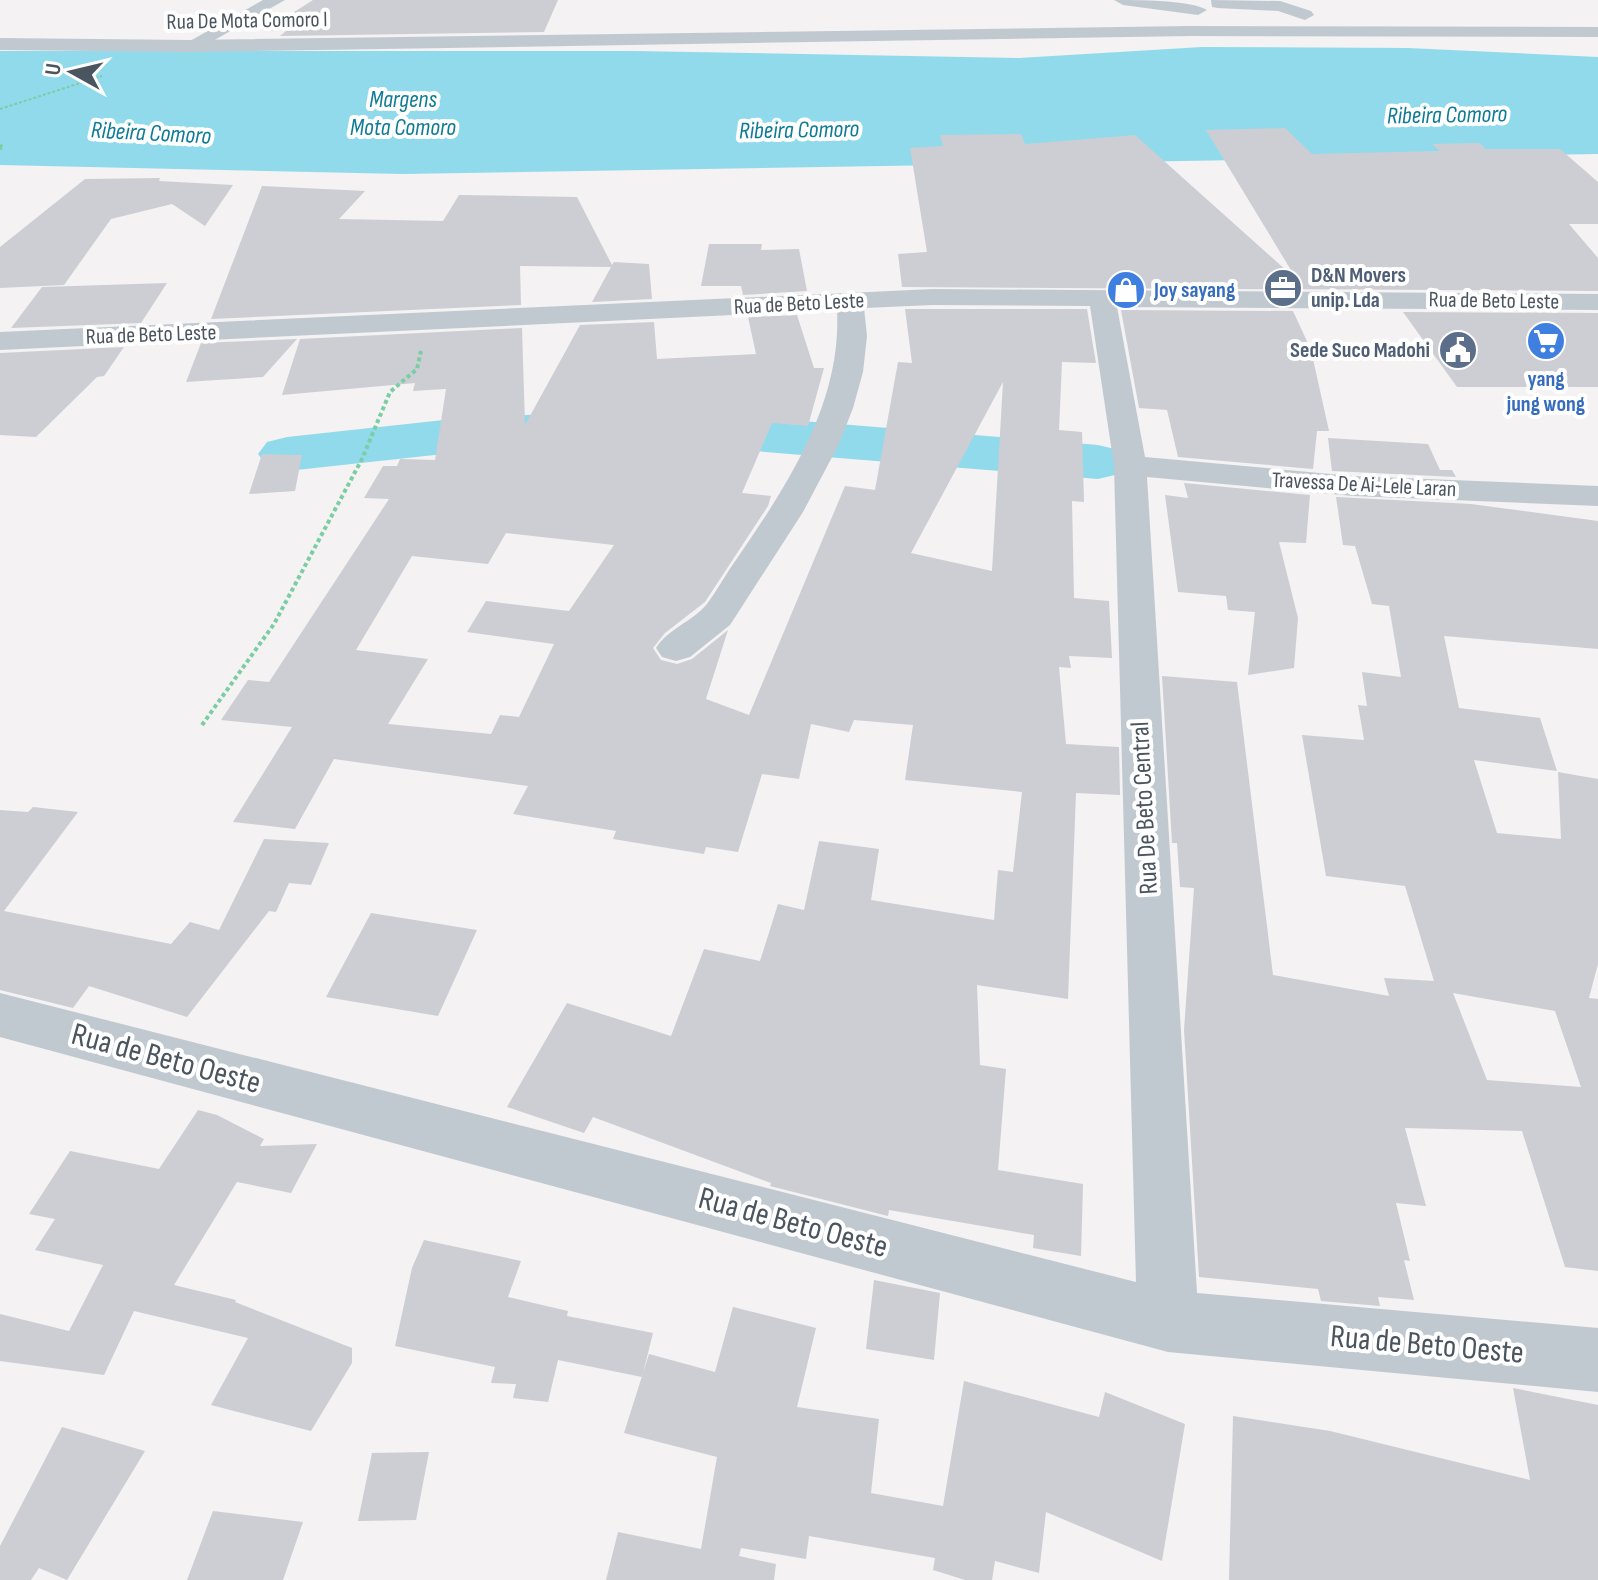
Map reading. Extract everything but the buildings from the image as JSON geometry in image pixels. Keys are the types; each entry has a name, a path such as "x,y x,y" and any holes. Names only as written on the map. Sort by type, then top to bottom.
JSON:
{"street":[{"path":"190,46 276,0"},
{"path":"1123,0 1198,10"},
{"path":"1190,31 1186,23 1198,10 1218,1 1280,6 1305,15"},
{"name":"Rua De Mota Comoro I","path":"0,44 190,46 1190,31 1598,32"},
{"name":"Rua de Beto Leste","path":"0,341 933,297 1598,302"},
{"name":"Rua De Beto Central","path":"1102,297 1130,466 1168,1321"},
{"path":"676,648 713,621 787,510 811,466 834,413 850,360 854,324 850,301"},
{"name":"Travessa De Ai-Lele Laran","path":"1130,466 1353,486 1598,496"},
{"name":"Rua de Beto Oeste","path":"0,1015 1168,1321 1598,1360"}],"path":[{"path":"0,109 104,75"},
{"path":"202,725 274,624 362,459 390,392 417,369 424,341"}],"water":[{"name":"Margens Mota Comoro","path":"1202,47 1408,48 1598,57 1598,154 402,174 0,165 0,51 634,51 1019,58"}],"waterway":[{"path":"658,430 729,432 1098,462"},
{"path":"287,454 453,436 544,431"}],"place":[{"name":"D&N Movers unip. Lda","path":"1283,288"},
{"name":"Joy sayang","path":"1126,290"},
{"name":"yang jung wong","path":"1546,341"},
{"name":"Sede Suco Madohi","path":"1458,350"}],"water label":[{"name":"Ribeira Comoro","path":"1447,115"},
{"name":"Ribeira Comoro","path":"799,130"},
{"name":"Ribeira Comoro","path":"151,133"}]}
